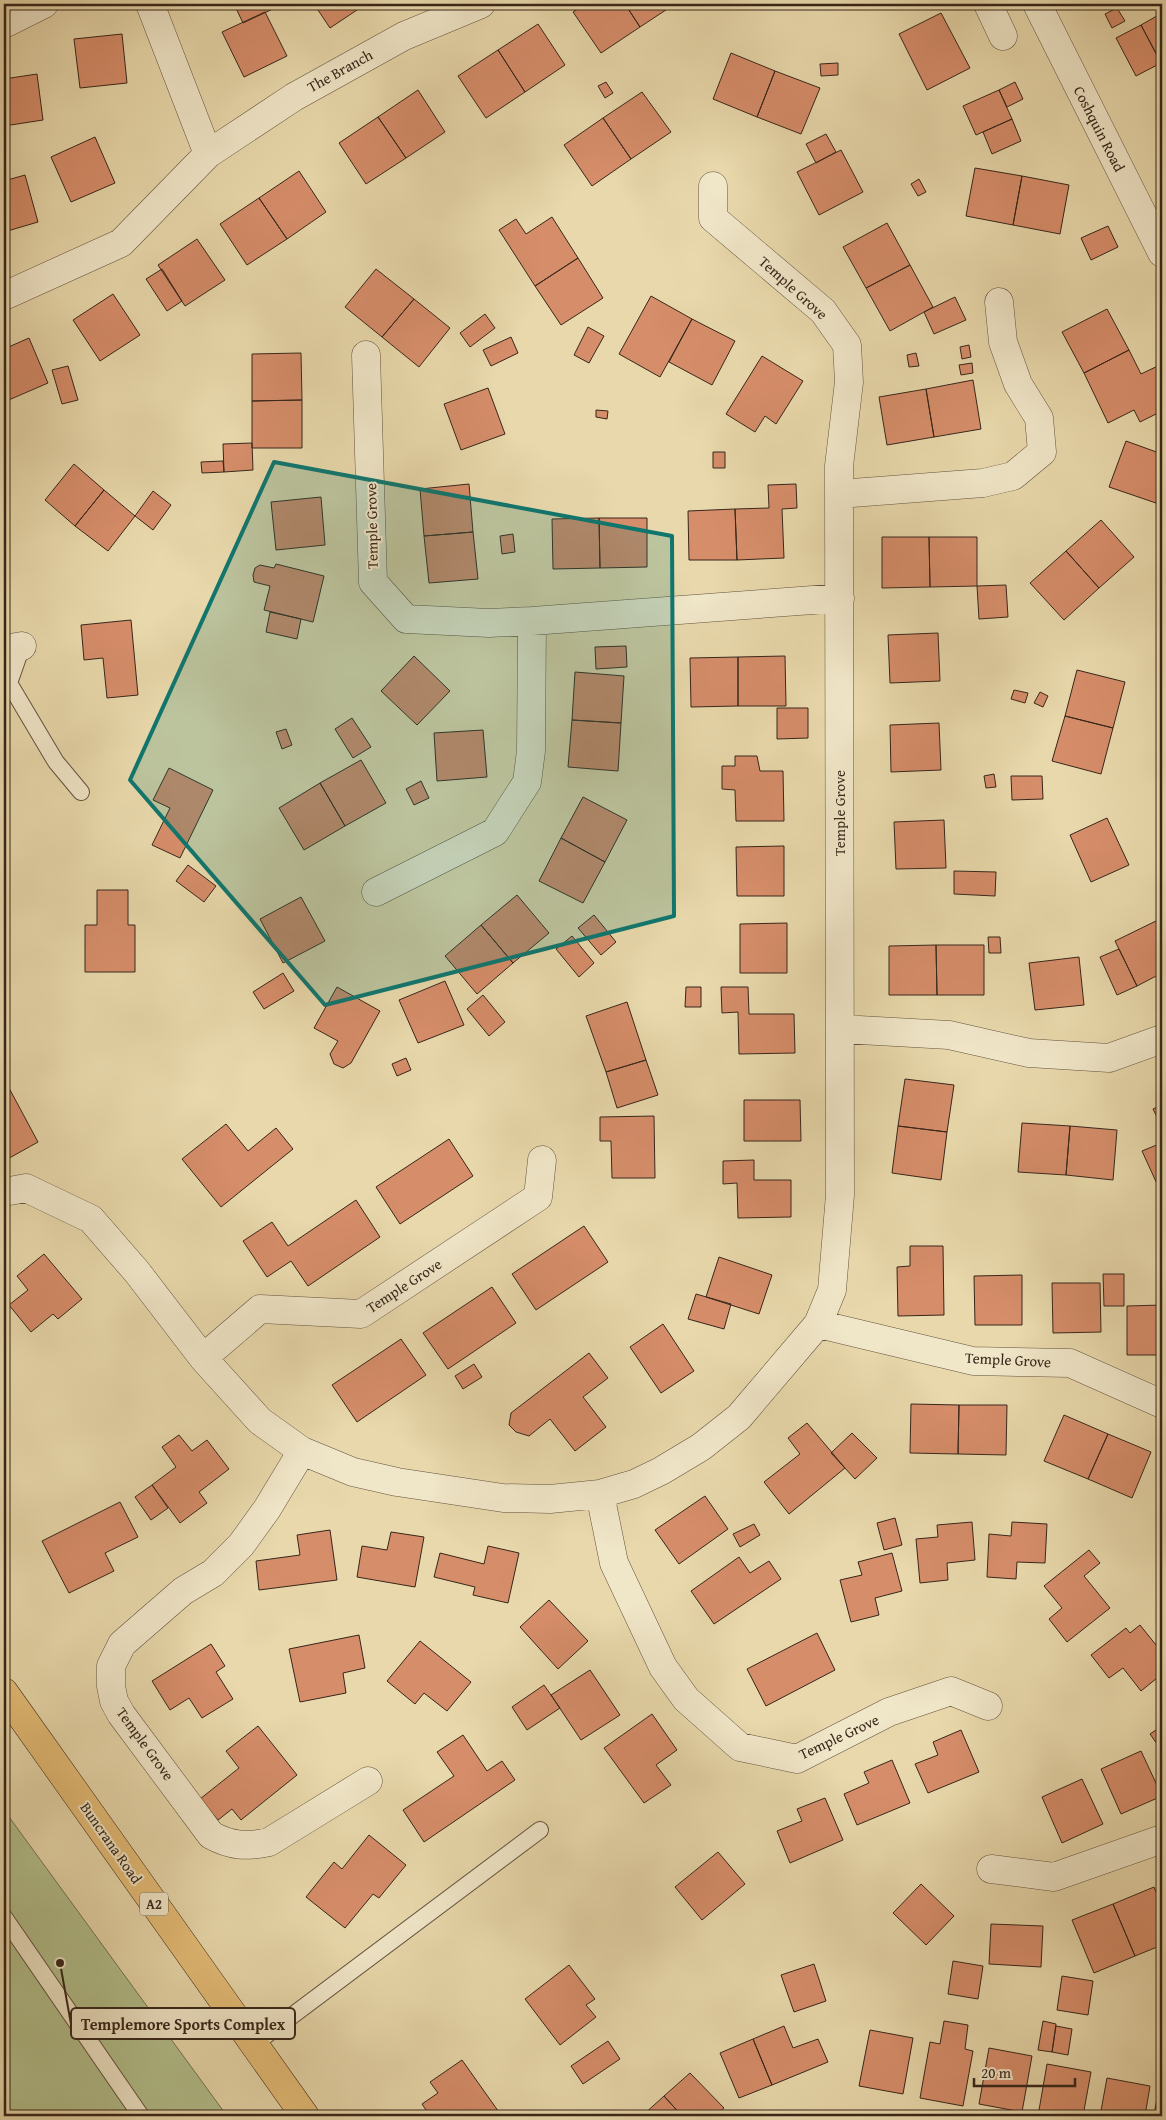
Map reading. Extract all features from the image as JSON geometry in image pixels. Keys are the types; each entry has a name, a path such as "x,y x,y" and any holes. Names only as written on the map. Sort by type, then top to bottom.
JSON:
{"highway":[{"name":"Buncrana Road","path":"4,1692 305,2116"}],"street":[{"path":"4,24 44,4"},
{"path":"150,4 208,154"},
{"name":"The Branch","path":"4,296 121,243 208,154 294,97 404,36 481,4"},
{"path":"988,4 1003,36"},
{"name":"Coshquin Road","path":"1037,4 1162,253"},
{"name":"Temple Grove","path":"4,1192 26,1188 91,1219 137,1272 202,1358 260,1420 302,1451 353,1472 449,1491 522,1498 576,1498 600,1494 634,1484 661,1472 702,1447 739,1417 818,1324 832,1290 840,1195 839,466 850,382 847,345 823,311 713,218 713,186"},
{"path":"839,494 983,483 1013,476 1042,452 1039,418 1018,384 1004,342 999,302"},
{"name":"Temple Grove","path":"366,354 373,582 406,618 489,622 532,621 840,598"},
{"path":"376,892 495,832 527,782 531,751 532,621"},
{"path":"841,1029 949,1035 1029,1053 1109,1058 1162,1038"},
{"name":"Temple Grove","path":"202,1358 260,1308 361,1314 538,1197 542,1160"},
{"name":"Temple Grove","path":"818,1324 972,1361 1070,1363 1162,1404"},
{"name":"Temple Grove","path":"302,1451 267,1509 241,1545 213,1573 182,1591 122,1644 111,1666 111,1686 114,1701 121,1714 211,1835 224,1842 254,1846 269,1842 368,1781"},
{"name":"Temple Grove","path":"600,1494 614,1563 663,1667 686,1699 740,1747 797,1759 889,1712 951,1691 988,1706"},
{"path":"990,1870 1054,1877 1162,1838"}],"lane":[{"path":"13,647 9,683 56,762 81,792"},
{"path":"254,2045 540,1830"},
{"path":"4,1917 141,2116"}],"highlighted area":[{"path":"274,462 672,536 674,916 325,1005 130,780"}],"green space":[{"path":"4,1810 227,2116 4,2116"}],"building":[{"path":"234,4 278,4 279,6 243,23"},
{"path":"314,4 366,4 330,28"},
{"path":"586,4 625,4 640,27 601,53 573,12"},
{"path":"625,4 675,4 640,27"},
{"path":"1117,8 1125,21 1112,28 1105,14"},
{"path":"265,12 287,56 244,77 222,32"},
{"path":"941,13 970,68 927,90 899,34"},
{"path":"1162,13 1162,62 1161,63 1141,25"},
{"path":"538,24 565,65 525,92 498,50"},
{"path":"1141,25 1161,63 1136,76 1116,38"},
{"path":"122,34 127,83 80,88 74,39"},
{"path":"498,50 525,92 486,118 458,76"},
{"path":"731,53 775,71 757,117 713,99"},
{"path":"838,63 838,75 821,76 820,64"},
{"path":"775,71 820,88 801,134 757,117"},
{"path":"37,74 43,120 4,126 4,79"},
{"path":"606,82 613,93 605,98 598,86"},
{"path":"1015,82 1023,99 1007,107 999,90"},
{"path":"418,90 445,132 406,158 378,117"},
{"path":"999,90 1012,119 976,135 963,106"},
{"path":"642,92 671,132 631,159 603,118"},
{"path":"378,117 406,158 366,184 339,143"},
{"path":"603,118 631,159 592,186 564,145"},
{"path":"1012,119 1021,141 992,154 983,132"},
{"path":"826,134 836,152 816,163 806,144"},
{"path":"95,137 115,183 71,202 51,157"},
{"path":"841,150 863,192 819,215 797,172"},
{"path":"975,168 1022,176 1013,225 966,216"},
{"path":"299,171 326,212 287,239 259,198"},
{"path":"25,175 38,222 4,232 4,181"},
{"path":"1022,176 1069,185 1060,234 1013,225"},
{"path":"919,179 926,192 918,196 911,184"},
{"path":"259,198 287,239 247,265 220,224"},
{"path":"552,217 578,258 535,286 499,230 516,219 526,234"},
{"path":"887,223 910,265 866,288 843,247"},
{"path":"1108,226 1118,247 1091,260 1081,238"},
{"path":"197,239 225,280 185,306 158,265"},
{"path":"578,258 603,298 561,325 535,286"},
{"path":"910,265 933,307 890,331 866,288"},
{"path":"162,269 182,301 167,311 146,279"},
{"path":"376,269 414,299 382,337 345,307"},
{"path":"113,294 140,335 100,361 73,320"},
{"path":"651,296 692,319 660,377 619,354"},
{"path":"955,297 966,320 934,334 924,312"},
{"path":"414,299 450,328 419,367 382,337"},
{"path":"1107,309 1129,350 1084,373 1062,332"},
{"path":"485,314 495,328 470,347 460,333"},
{"path":"692,319 735,341 712,385 669,362"},
{"path":"588,327 604,336 589,363 574,355"},
{"path":"511,337 518,353 491,366 483,350"},
{"path":"29,338 48,383 4,402 4,349"},
{"path":"969,345 971,357 962,359 960,347"},
{"path":"1129,350 1141,374 1162,364 1162,399 1159,401 1162,411 1140,422 1134,410 1108,423 1084,373"},
{"path":"301,353 302,400 252,401 252,354"},
{"path":"916,353 919,366 909,367 907,355"},
{"path":"762,356 803,381 776,424 765,416 755,432 726,414"},
{"path":"972,363 973,373 961,375 959,365"},
{"path":"68,366 78,400 62,404 52,370"},
{"path":"973,380 981,429 934,437 926,389"},
{"path":"488,388 505,434 461,450 444,404"},
{"path":"926,389 934,437 887,445 879,397"},
{"path":"302,400 302,448 252,448 252,401"},
{"path":"596,410 608,411 607,419 596,417"},
{"path":"1126,441 1162,454 1162,497 1159,496 1156,503 1109,487"},
{"path":"252,443 253,470 224,472 223,444"},
{"path":"713,452 725,452 725,468 713,468"},
{"path":"223,461 224,472 202,473 201,462"},
{"path":"74,464 104,490 75,526 45,500"},
{"path":"469,484 473,532 424,536 420,489"},
{"path":"796,484 797,508 782,509 784,558 737,560 735,509 769,508 768,485"},
{"path":"104,490 135,516 108,551 75,526"},
{"path":"153,491 171,505 153,530 135,516"},
{"path":"321,497 325,545 276,550 271,502"},
{"path":"735,509 737,560 689,560 688,511"},
{"path":"599,518 600,568 553,569 552,519"},
{"path":"599,518 647,518 647,567 600,568"},
{"path":"1101,520 1134,557 1099,588 1066,551"},
{"path":"473,532 478,579 429,583 424,536"},
{"path":"513,534 515,552 502,554 500,536"},
{"path":"882,537 929,537 930,587 882,588"},
{"path":"929,537 977,537 977,586 930,587"},
{"path":"1066,551 1099,588 1064,620 1030,583"},
{"path":"276,564 324,576 313,622 264,610 270,586 254,582 253,575 255,568 260,565 274,568"},
{"path":"1006,585 1008,617 979,619 977,586"},
{"path":"270,612 301,619 297,639 266,632"},
{"path":"131,620 138,695 107,698 103,658 84,660 81,625"},
{"path":"938,633 940,681 890,683 888,635"},
{"path":"626,646 627,667 596,669 595,647"},
{"path":"414,656 450,691 417,725 381,691"},
{"path":"785,656 786,706 738,706 738,657"},
{"path":"738,657 738,706 691,707 690,658"},
{"path":"1077,670 1125,682 1113,728 1065,716"},
{"path":"575,672 624,676 621,723 572,720"},
{"path":"1014,690 1028,693 1025,703 1011,699"},
{"path":"1040,692 1048,696 1043,707 1034,703"},
{"path":"777,708 808,708 808,738 777,739"},
{"path":"1065,716 1113,728 1101,774 1052,761"},
{"path":"352,718 371,747 353,758 335,729"},
{"path":"572,720 621,723 618,771 568,767"},
{"path":"939,723 941,770 891,772 890,725"},
{"path":"286,729 292,745 282,749 276,732"},
{"path":"483,730 487,777 437,781 434,733"},
{"path":"735,756 757,756 760,771 783,771 784,821 736,821 735,790 722,789 722,766 735,766"},
{"path":"361,760 386,803 345,826 320,783"},
{"path":"169,768 213,790 180,858 152,845 170,808 153,800"},
{"path":"994,774 996,787 986,788 984,776"},
{"path":"1011,776 1042,776 1043,799 1012,800"},
{"path":"421,781 429,798 414,805 406,789"},
{"path":"320,783 345,826 304,850 279,808"},
{"path":"583,797 627,820 605,862 561,838"},
{"path":"1107,818 1129,865 1091,882 1070,835"},
{"path":"944,820 946,868 896,869 894,822"},
{"path":"561,838 605,862 583,903 539,881"},
{"path":"784,846 784,896 737,896 736,847"},
{"path":"188,865 216,886 204,902 176,881"},
{"path":"954,871 996,872 995,896 954,894"},
{"path":"97,890 128,890 128,925 135,925 135,972 85,972 85,925 97,925"},
{"path":"517,895 549,933 513,963 481,925"},
{"path":"301,897 325,941 283,963 260,919"},
{"path":"594,915 616,942 601,955 578,928"},
{"path":"1162,918 1162,930 1158,920"},
{"path":"1158,920 1162,930 1162,973 1137,986 1115,941"},
{"path":"787,923 787,973 740,973 740,924"},
{"path":"481,925 513,963 477,994 445,956"},
{"path":"572,936 594,963 579,977 556,949"},
{"path":"988,937 1000,937 1001,953 989,953"},
{"path":"936,945 984,945 984,995 937,995"},
{"path":"936,945 937,995 889,995 889,946"},
{"path":"1119,949 1137,986 1117,995 1100,957"},
{"path":"1079,957 1084,1005 1035,1010 1029,963"},
{"path":"283,973 294,991 264,1009 253,992"},
{"path":"445,981 464,1025 418,1043 399,1000"},
{"path":"337,987 380,1011 351,1063 343,1068 334,1064 330,1054 338,1041 314,1028"},
{"path":"686,987 701,987 701,1007 685,1007"},
{"path":"721,987 748,987 749,1014 794,1014 795,1053 739,1054 738,1012 722,1013"},
{"path":"483,995 505,1022 489,1036 467,1009"},
{"path":"627,1002 646,1060 606,1072 586,1016"},
{"path":"406,1058 411,1070 397,1076 392,1064"},
{"path":"646,1060 658,1095 617,1108 606,1072"},
{"path":"905,1079 954,1085 947,1132 898,1126"},
{"path":"9,1088 38,1142 4,1161 4,1091"},
{"path":"744,1100 800,1100 801,1141 744,1141"},
{"path":"1162,1105 1162,1127 1153,1109"},
{"path":"654,1116 655,1178 612,1178 611,1141 600,1141 600,1117"},
{"path":"1022,1123 1070,1126 1066,1175 1018,1172"},
{"path":"226,1124 248,1151 276,1128 293,1149 221,1207 182,1159"},
{"path":"898,1126 947,1132 941,1180 892,1173"},
{"path":"1070,1126 1117,1130 1113,1180 1066,1175"},
{"path":"449,1139 473,1176 400,1224 376,1187"},
{"path":"1159,1144 1162,1150 1162,1184 1158,1186 1142,1151"},
{"path":"754,1160 754,1180 791,1180 791,1217 738,1218 737,1183 723,1184 723,1161"},
{"path":"356,1200 380,1237 308,1286 291,1261 267,1277 243,1241 272,1222 288,1246"},
{"path":"584,1226 608,1262 536,1310 512,1274"},
{"path":"910,1246 943,1246 944,1315 898,1316 897,1267 910,1266"},
{"path":"44,1254 82,1299 58,1319 53,1314 31,1332 9,1305 28,1290 17,1276"},
{"path":"719,1257 772,1275 759,1314 706,1297"},
{"path":"1103,1274 1124,1274 1124,1306 1104,1306"},
{"path":"1022,1275 1022,1325 975,1325 974,1276"},
{"path":"1052,1283 1100,1283 1101,1332 1053,1333"},
{"path":"492,1287 516,1323 448,1369 423,1333"},
{"path":"696,1294 731,1304 724,1329 688,1319"},
{"path":"1162,1305 1162,1355 1127,1355 1127,1306"},
{"path":"663,1324 694,1371 661,1393 630,1347"},
{"path":"401,1339 426,1375 357,1422 332,1385"},
{"path":"589,1353 608,1378 583,1397 606,1427 575,1451 550,1419 529,1436 516,1432 509,1425 511,1413"},
{"path":"474,1364 482,1377 463,1389 455,1376"},
{"path":"911,1404 959,1405 958,1454 910,1453"},
{"path":"959,1405 1007,1405 1006,1455 958,1454"},
{"path":"1064,1415 1108,1434 1088,1479 1044,1461"},
{"path":"807,1423 845,1468 789,1514 764,1482 800,1454 788,1438"},
{"path":"852,1433 877,1458 855,1479 831,1453"},
{"path":"1108,1434 1151,1452 1132,1498 1088,1479"},
{"path":"179,1435 192,1451 207,1440 229,1469 199,1492 207,1503 180,1523 152,1485 176,1467 162,1447"},
{"path":"152,1485 168,1508 151,1520 135,1497"},
{"path":"705,1496 728,1529 679,1564 655,1530"},
{"path":"120,1502 138,1537 105,1553 114,1571 69,1593 42,1541"},
{"path":"895,1518 902,1545 884,1550 877,1523"},
{"path":"972,1522 975,1560 947,1563 948,1580 920,1583 916,1539 938,1537 937,1525"},
{"path":"1012,1522 1047,1524 1045,1563 1017,1562 1016,1579 987,1577 989,1534 1011,1536"},
{"path":"754,1524 760,1535 740,1547 733,1534"},
{"path":"330,1530 337,1580 259,1590 256,1561 300,1555 297,1535"},
{"path":"391,1532 424,1537 415,1587 357,1577 362,1546 387,1550"},
{"path":"488,1546 519,1553 508,1603 473,1595 475,1587 434,1577 440,1553 484,1564"},
{"path":"1089,1550 1100,1563 1084,1576 1110,1608 1067,1642 1049,1619 1062,1608 1044,1586"},
{"path":"892,1553 902,1591 875,1598 879,1615 851,1622 840,1580 862,1575 858,1562"},
{"path":"739,1557 750,1573 769,1561 781,1579 714,1624 691,1591"},
{"path":"549,1600 588,1641 558,1669 520,1627"},
{"path":"1140,1625 1156,1645 1162,1641 1162,1674 1141,1691 1123,1668 1109,1678 1091,1655 1126,1628 1130,1633"},
{"path":"817,1633 835,1670 766,1706 747,1669"},
{"path":"359,1635 365,1668 343,1673 346,1693 300,1702 289,1649"},
{"path":"420,1641 471,1682 447,1711 424,1693 415,1704 387,1681"},
{"path":"211,1644 225,1666 216,1672 233,1699 202,1718 189,1698 170,1710 152,1681"},
{"path":"590,1670 620,1715 581,1740 551,1695"},
{"path":"544,1685 560,1708 527,1730 512,1707"},
{"path":"652,1714 677,1750 656,1765 671,1785 644,1803 604,1748"},
{"path":"258,1726 297,1775 241,1820 232,1809 218,1820 200,1799 239,1768 226,1751"},
{"path":"1162,1726 1162,1751 1150,1734"},
{"path":"961,1730 979,1772 928,1793 915,1764 938,1755 933,1742"},
{"path":"463,1735 487,1771 502,1761 515,1780 424,1842 403,1810 454,1776 437,1752"},
{"path":"1141,1751 1162,1796 1121,1814 1101,1769"},
{"path":"892,1760 910,1803 857,1825 844,1794 869,1783 864,1772"},
{"path":"1082,1779 1103,1824 1062,1843 1042,1797"},
{"path":"825,1798 843,1840 790,1863 777,1831 802,1821 797,1809"},
{"path":"369,1835 406,1865 379,1898 373,1894 345,1928 306,1897 334,1862 342,1869"},
{"path":"718,1852 745,1884 702,1920 675,1887"},
{"path":"921,1884 954,1916 926,1945 893,1913"},
{"path":"1154,1887 1162,1907 1162,1945 1135,1956 1113,1904"},
{"path":"1113,1904 1135,1956 1094,1973 1072,1920"},
{"path":"991,1924 1043,1926 1041,1967 989,1964"},
{"path":"953,1961 983,1966 978,1999 948,1994"},
{"path":"814,1964 826,2001 794,2012 781,1975"},
{"path":"569,1965 595,1999 586,2005 596,2017 560,2045 525,1999"},
{"path":"1062,1976 1093,1981 1088,2015 1057,2010"},
{"path":"944,2021 968,2025 965,2049 973,2051 963,2106 920,2098 930,2042 940,2044"},
{"path":"1043,2021 1056,2024 1052,2052 1038,2050"},
{"path":"784,2026 793,2048 818,2039 828,2062 772,2085 753,2039"},
{"path":"1056,2026 1072,2029 1068,2055 1052,2052"},
{"path":"870,2030 913,2038 903,2094 859,2086"},
{"path":"753,2039 772,2085 739,2098 720,2053"},
{"path":"608,2041 620,2059 583,2084 571,2066"},
{"path":"989,2048 1032,2056 1022,2112 979,2104"},
{"path":"462,2060 501,2115 430,2116 422,2104 438,2093 430,2082"},
{"path":"1047,2064 1091,2072 1083,2116 1038,2116"},
{"path":"1162,2072 1162,2110 1155,2109"},
{"path":"690,2073 724,2108 715,2116 682,2116 664,2096"},
{"path":"1107,2078 1150,2086 1145,2116 1100,2116"},
{"path":"664,2096 682,2116 642,2116"}],"place":[{"name":"Templemore Sports Complex","path":"60,1963"}]}
